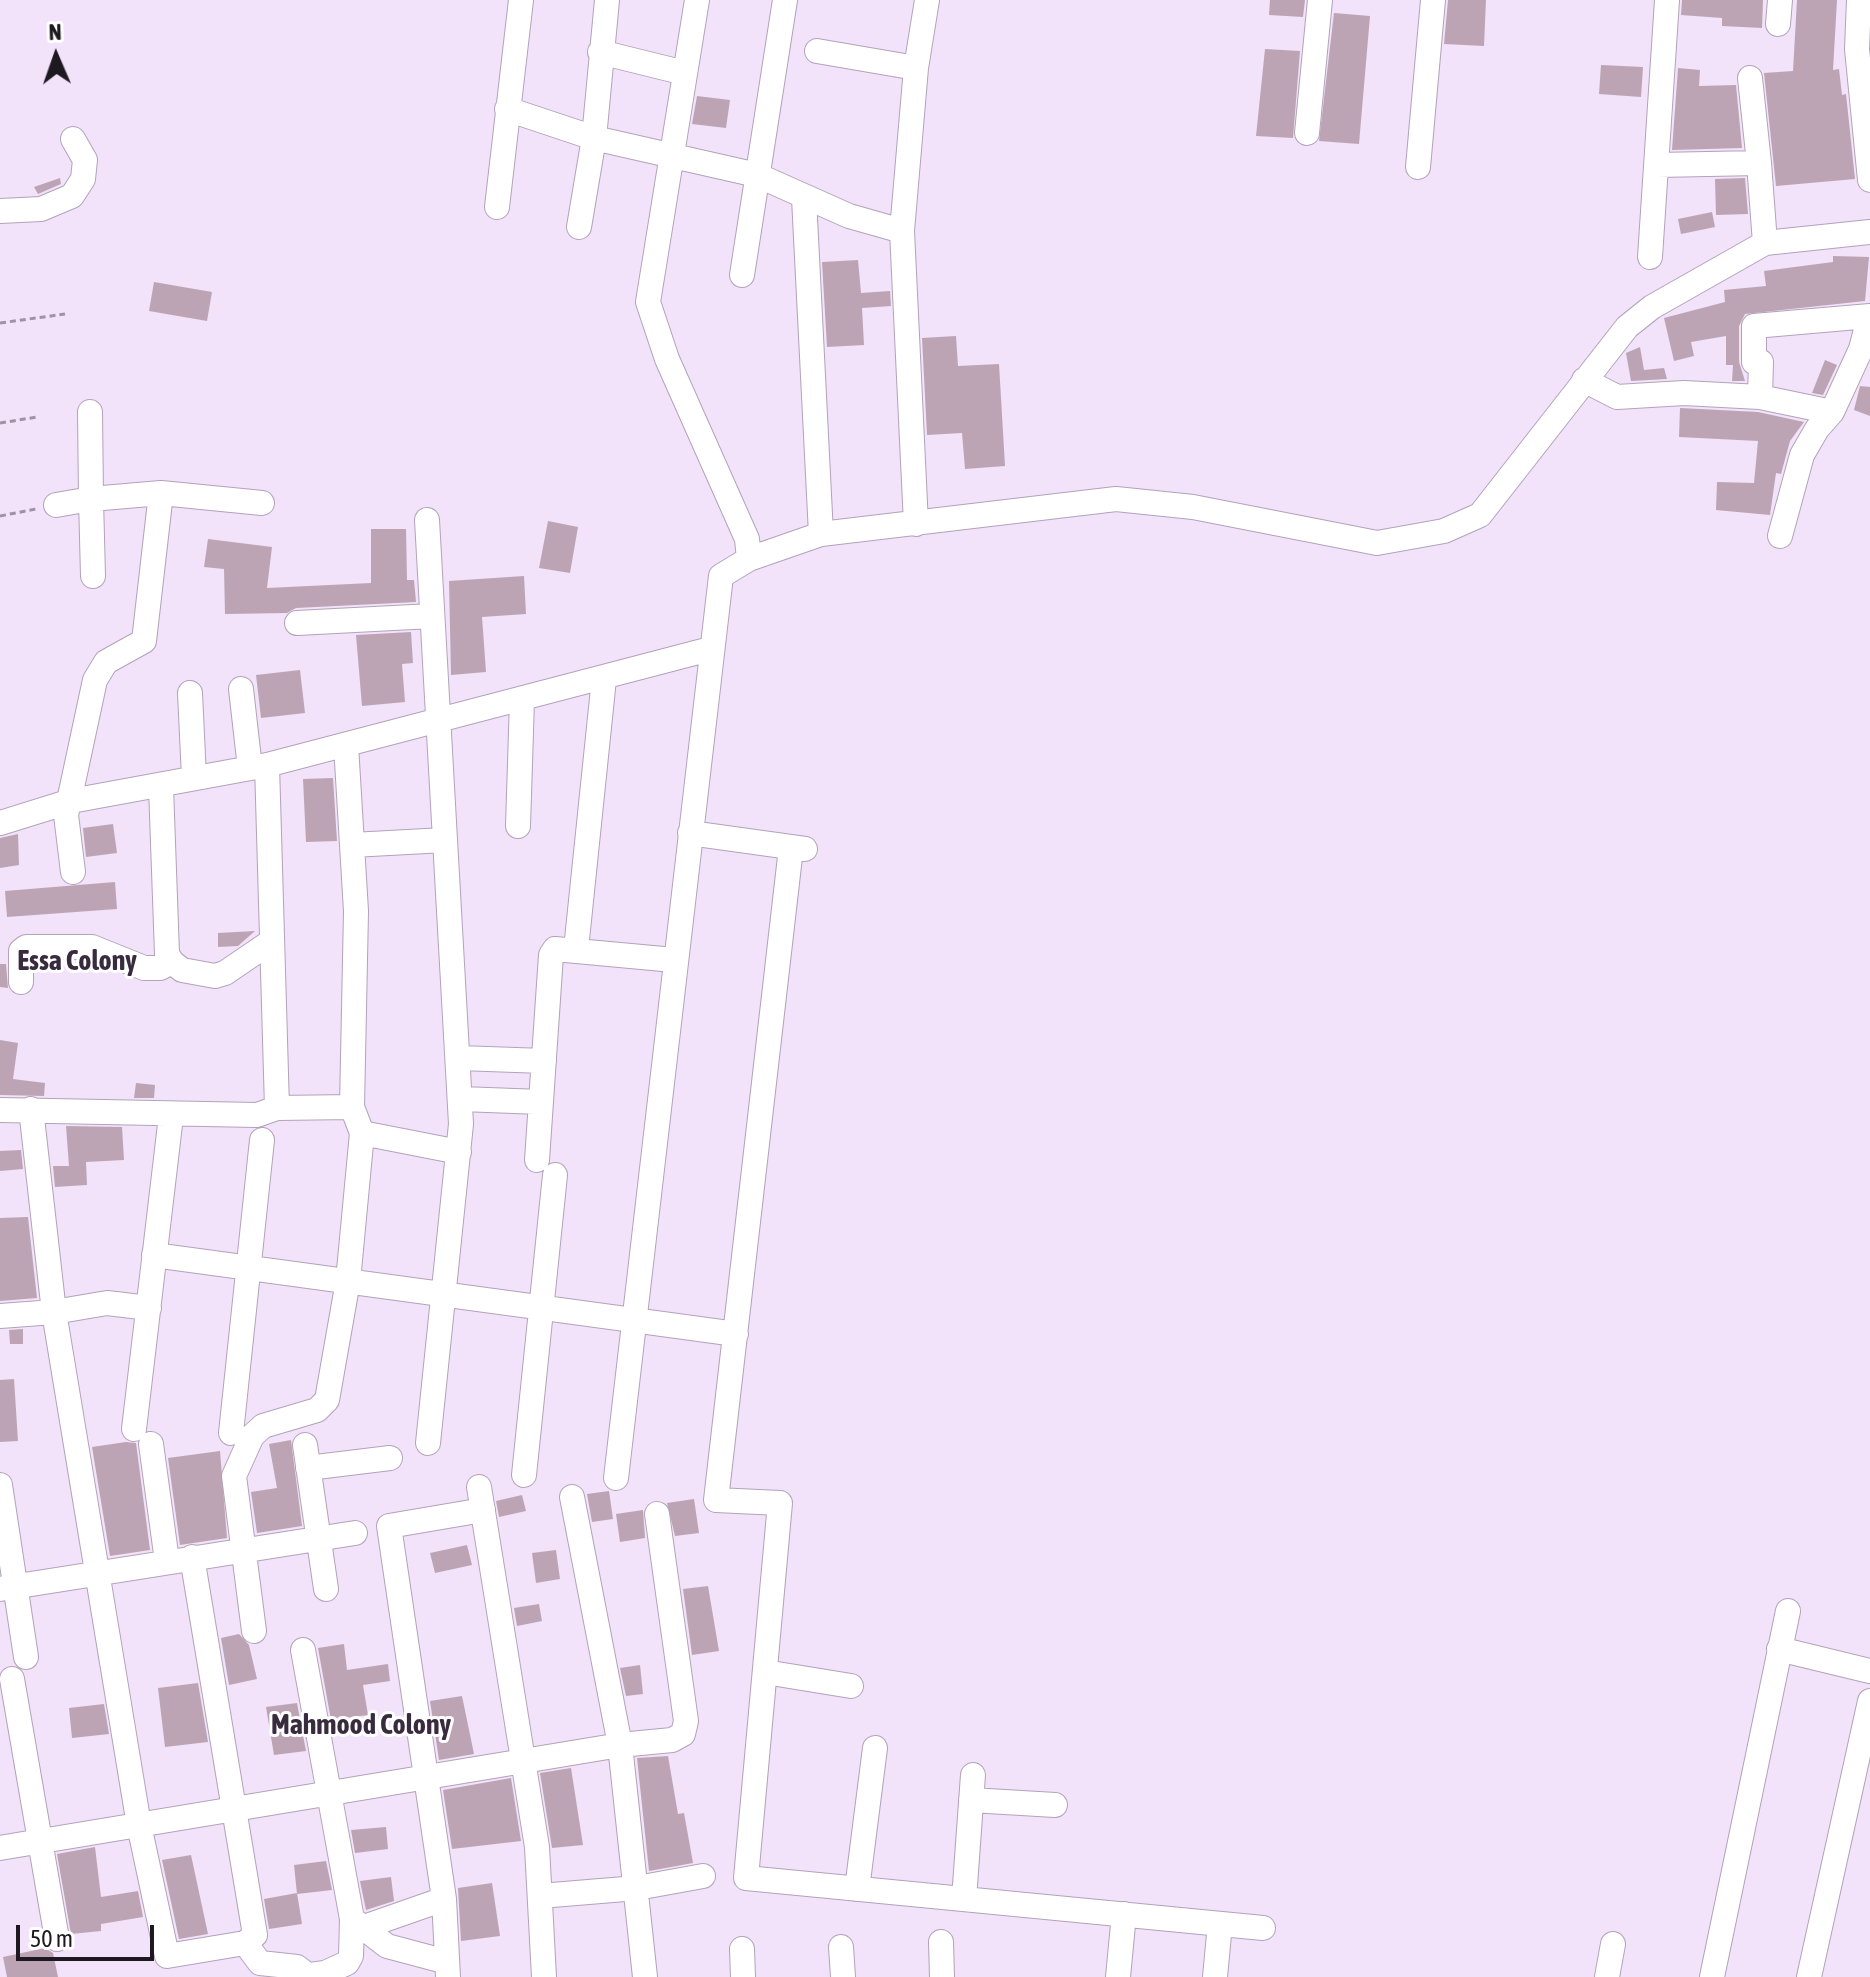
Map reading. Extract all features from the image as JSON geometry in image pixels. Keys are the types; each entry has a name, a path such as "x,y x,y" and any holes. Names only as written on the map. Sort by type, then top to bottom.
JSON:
{"street":[{"path":"497,207 521,0"},
{"path":"579,227 594,138 607,0"},
{"path":"697,0 648,302 667,359 747,539 749,559"},
{"path":"742,275 785,0"},
{"path":"916,524 902,231 916,68 927,0"},
{"path":"1307,133 1320,0"},
{"path":"1418,167 1433,0"},
{"path":"1650,257 1667,0"},
{"path":"1859,0 1857,49 1870,180"},
{"path":"817,51 916,68"},
{"path":"600,52 685,73"},
{"path":"1750,78 1765,243"},
{"path":"507,109 594,138 671,158 757,175 804,198 902,231"},
{"path":"0,211 41,209 72,196 83,179 85,160 73,139"},
{"path":"1657,165 1759,163"},
{"path":"804,198 821,534"},
{"path":"616,1478 710,649 721,576 749,559 821,534 1116,499 1193,507 1377,543 1444,531 1480,515 1627,327 1652,307 1765,243 1870,232"},
{"path":"1760,397 1761,362 1754,362 1754,326 1870,317 1865,350 1832,412 1817,429 1802,455 1780,536"},
{"path":"1584,380 1617,397 1684,393 1760,397 1832,412"},
{"path":"90,412 93,576"},
{"path":"73,872 66,815 99,670 106,662 138,646 146,635 161,493"},
{"path":"56,505 161,493 262,503"},
{"path":"427,520 461,1099 459,1152 428,1443"},
{"path":"297,623 432,616"},
{"path":"0,823 71,801 161,787 346,745 710,649"},
{"path":"576,949 604,679"},
{"path":"241,689 258,766 272,941 277,1108"},
{"path":"190,693 194,778"},
{"path":"518,826 522,700"},
{"path":"254,1631 241,1550 234,1476 252,1436 263,1426 317,1410 327,1400 348,1281 362,1133 352,1107 357,981 346,745"},
{"path":"161,787 167,954 172,962 182,970 215,976 225,973 272,941"},
{"path":"690,833 798,848 716,1500 780,1503 746,1878 1263,1928"},
{"path":"352,845 445,840"},
{"path":"21,982 21,951 26,947 92,947 144,968 160,968 172,962"},
{"path":"524,1475 540,1307 546,1168 541,1102 551,955 561,947 674,960"},
{"path":"459,1058 544,1061"},
{"path":"461,1099 541,1102"},
{"path":"0,1110 171,1116 257,1115 277,1108 352,1107"},
{"path":"31,1109 54,1312 139,1825 167,1956 245,1943 255,1935 192,1557"},
{"path":"167,1561 142,1436 149,1308 171,1116"},
{"path":"362,1133 459,1152"},
{"path":"231,1433 262,1140"},
{"path":"154,1255 736,1334"},
{"path":"0,1316 54,1312 107,1303 149,1308"},
{"path":"235,1390 263,1426"},
{"path":"326,1589 306,1456 390,1458"},
{"path":"0,1485 8,1588 26,1657"},
{"path":"572,1497 620,1745 645,1977"},
{"path":"358,1923 387,1946 448,1969 444,1899 389,1526 481,1499 524,1760 540,1896 544,1977"},
{"path":"0,1848 426,1775 672,1740 683,1734 686,1721 657,1514"},
{"path":"8,1588 355,1533"},
{"path":"1712,1977 1788,1611"},
{"path":"1779,1649 1870,1671"},
{"path":"245,1943 260,1963 297,1967 310,1976 347,1963 358,1923 303,1650"},
{"path":"765,1672 851,1686"},
{"path":"12,1679 57,1939"},
{"path":"1809,1977 1870,1701"},
{"path":"857,1889 875,1748"},
{"path":"964,1899 973,1775"},
{"path":"971,1800 1055,1805"},
{"path":"540,1896 637,1888 703,1876"},
{"path":"358,1923 444,1899"},
{"path":"1118,1977 1124,1914"},
{"path":"1215,1977 1220,1924"},
{"path":"941,1942 942,1977"},
{"path":"1607,1977 1613,1944"},
{"path":"351,1956 387,1946"},
{"path":"841,1947 843,1977"},
{"path":"742,1949 743,1977"}],"path":[{"path":"0,323 65,314"},
{"path":"0,423 37,417"},
{"path":"0,516 56,505"}],"building":[{"path":"1270,0 1305,0 1303,17 1269,15"},
{"path":"1448,0 1486,0 1484,46 1444,44"},
{"path":"1682,0 1763,0 1762,28 1722,26 1722,18 1681,15"},
{"path":"1797,0 1837,0 1833,70 1839,69 1842,95 1846,94 1855,179 1776,186 1764,73 1793,71"},
{"path":"1334,13 1370,16 1359,144 1319,141"},
{"path":"1265,49 1300,51 1293,138 1256,136"},
{"path":"1601,65 1643,67 1641,97 1599,94"},
{"path":"1678,68 1700,70 1699,86 1736,85 1742,148 1672,150"},
{"path":"697,96 730,100 726,128 692,124"},
{"path":"60,178 61,184 38,194 34,187"},
{"path":"1745,178 1748,214 1716,215 1715,179"},
{"path":"1712,212 1715,227 1681,234 1678,219"},
{"path":"1833,256 1869,257 1865,301 1745,314 1739,326 1739,362 1745,381 1732,381 1733,365 1726,365 1726,336 1691,342 1694,356 1674,361 1664,318 1725,302 1724,290 1766,286 1764,271 1833,262"},
{"path":"858,260 861,293 890,291 891,306 862,308 864,345 827,347 822,262"},
{"path":"154,282 212,292 207,321 149,311"},
{"path":"956,336 958,366 999,364 1005,466 965,469 962,433 927,435 922,338"},
{"path":"1640,347 1644,370 1664,368 1667,379 1631,381 1626,353"},
{"path":"1825,360 1837,365 1823,395 1812,393"},
{"path":"1860,386 1870,387 1870,416 1854,410"},
{"path":"1680,408 1758,412 1804,422 1790,441 1781,474 1776,473 1770,515 1716,510 1717,482 1754,483 1758,441 1679,437"},
{"path":"548,521 578,527 570,573 539,568"},
{"path":"371,529 406,529 407,580 414,580 416,602 296,608 287,613 225,614 224,569 204,567 208,539 272,547 267,588 371,583"},
{"path":"524,576 526,614 482,617 486,672 451,675 449,581"},
{"path":"411,632 413,663 402,664 405,702 362,706 356,635"},
{"path":"300,670 305,713 261,718 256,675"},
{"path":"333,778 337,841 306,842 303,779"},
{"path":"113,824 117,853 86,857 83,828"},
{"path":"18,834 19,865 0,868 0,838"},
{"path":"115,882 117,909 7,917 5,891"},
{"path":"255,931 238,946 218,947 218,933"},
{"path":"0,964 6,964 8,988 0,987"},
{"path":"0,1040 18,1043 13,1079 45,1083 44,1096 0,1095"},
{"path":"136,1083 155,1085 154,1098 134,1098"},
{"path":"66,1126 122,1127 124,1160 86,1162 87,1185 55,1187 53,1166 69,1166"},
{"path":"21,1150 23,1169 0,1171 0,1151"},
{"path":"28,1217 37,1298 0,1301 0,1218"},
{"path":"23,1329 23,1344 10,1344 9,1330"},
{"path":"14,1379 18,1441 0,1442 0,1380"},
{"path":"291,1440 302,1526 257,1533 251,1492 277,1488 269,1444"},
{"path":"136,1443 150,1550 110,1556 92,1447"},
{"path":"220,1451 227,1538 180,1545 168,1458"},
{"path":"609,1491 613,1519 592,1522 587,1494"},
{"path":"522,1495 526,1511 499,1517 496,1501"},
{"path":"694,1499 699,1533 675,1536 667,1503"},
{"path":"643,1510 645,1538 620,1542 616,1514"},
{"path":"467,1545 472,1565 435,1573 430,1553"},
{"path":"556,1550 560,1579 536,1583 532,1553"},
{"path":"708,1586 719,1651 692,1655 683,1589"},
{"path":"539,1604 542,1621 517,1626 514,1608"},
{"path":"239,1634 249,1645 257,1679 229,1685 221,1638"},
{"path":"344,1644 347,1670 388,1664 390,1681 363,1685 368,1715 331,1720 318,1648"},
{"path":"640,1665 643,1694 626,1696 620,1668"},
{"path":"198,1683 208,1742 165,1747 158,1688"},
{"path":"462,1696 474,1754 439,1760 430,1701"},
{"path":"297,1703 306,1751 274,1755 266,1707"},
{"path":"104,1704 109,1734 72,1738 69,1708"},
{"path":"668,1756 678,1814 684,1813 693,1863 649,1871 637,1758"},
{"path":"571,1768 583,1845 552,1848 540,1773"},
{"path":"511,1778 521,1841 452,1849 443,1790"},
{"path":"386,1827 388,1849 355,1853 351,1830"},
{"path":"95,1847 101,1897 138,1891 143,1917 101,1924 101,1931 71,1934 57,1854"},
{"path":"191,1855 208,1934 179,1939 162,1860"},
{"path":"326,1861 332,1890 297,1894 294,1865"},
{"path":"391,1877 394,1901 366,1910 360,1881"},
{"path":"492,1883 500,1936 461,1941 458,1888"},
{"path":"297,1893 302,1924 269,1929 264,1899"},
{"path":"45,1948 53,1953 58,1977 7,1977 3,1957"}],"district":[{"name":"Essa Colony","path":"77,961"},
{"name":"Mahmood Colony","path":"361,1725"}]}
